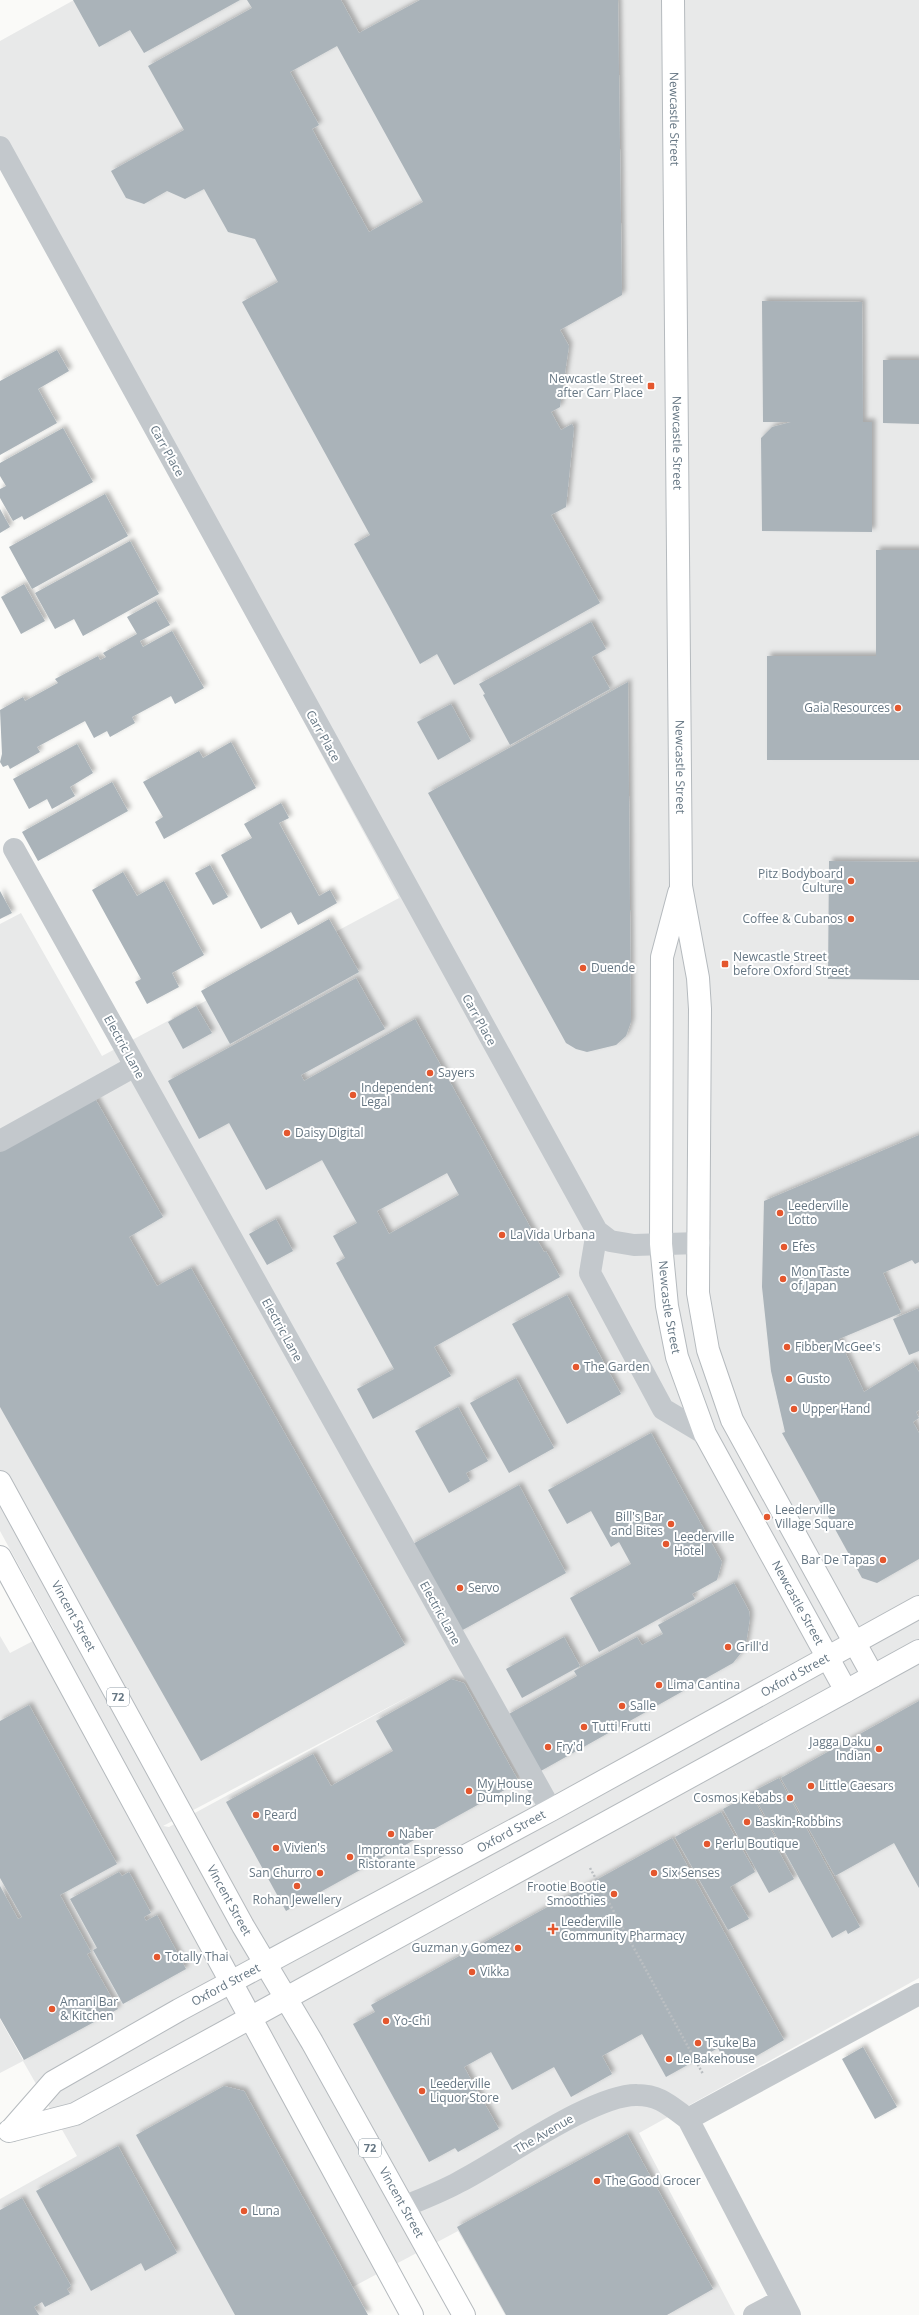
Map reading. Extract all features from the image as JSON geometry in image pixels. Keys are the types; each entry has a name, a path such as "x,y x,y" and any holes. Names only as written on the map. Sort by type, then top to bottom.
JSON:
{"main road":[{"name":"Newcastle Street","path":"673,0 681,886 698,978 700,1009 698,1293 708,1350 732,1420 873,1676"},
{"name":"Newcastle Street","path":"681,886 662,957 661,1244 667,1306 677,1358 705,1434 846,1691"},
{"name":"Vincent Street","path":"0,1482 235,1913 285,1998 464,2315"},
{"path":"0,1557 412,2315"},
{"name":"Oxford Street","path":"6,2133 53,2082 232,1982 551,1810 919,1607"},
{"name":"Oxford Street","path":"6,2133 75,2114 919,1651"}],"street":[{"name":"Carr Place","path":"0,147 597,1231"},
{"name":"Electric Lane","path":"14,849 551,1810"},
{"path":"0,1141 135,1066"},
{"path":"699,1243 634,1245 610,1240 597,1231 590,1272 663,1409 705,1434"},
{"path":"754,2315 786,2307 688,2119 919,1994"},
{"name":"The Avenue","path":"403,2207 459,2182 582,2112 622,2096 637,2095 659,2098 688,2119"}],"path":[{"path":"590,1868 696,2060"}],"shaded area":[{"path":"74,0 919,0 919,1978 639,2133 735,2315 505,2315 458,2231 300,2315 0,2315 0,2199 77,2156 23,2061 0,2073 0,2019 23,2060 23,2055 0,2014 0,1636 10,1653 54,1630 0,1531 0,924 21,913 102,1056 399,898 0,159 0,41","holes":["423,1689 169,1827 163,1826"]}],"building":[{"path":"73,0 240,0 144,53 130,30 99,47"},
{"path":"247,0 341,0 359,33 420,0 618,0 622,295 560,330 569,346 560,407 551,412 561,430 572,424 574,428 566,507 551,515 600,603 454,685 437,654 420,664 354,544 370,535 242,302 278,282 255,239 228,232 204,189 185,199 167,191 144,204 126,198 111,171 184,130 148,66 252,8","holes":["337,46 423,202 369,232 312,129 319,125 290,72"]},
{"path":"762,301 862,302 863,422 872,422 872,532 762,531 761,438 772,427 791,422 763,422"},
{"path":"57,350 69,371 38,389 57,423 0,455 0,381"},
{"path":"883,360 919,360 919,424 883,423"},
{"path":"63,428 93,482 24,520 22,516 13,521 0,498 0,489 6,486 0,476 0,463"},
{"path":"105,494 128,536 32,589 9,547"},
{"path":"0,509 10,527 0,533"},
{"path":"130,541 159,594 83,636 74,619 55,629 35,593"},
{"path":"876,550 919,550 919,760 767,760 767,656 876,656"},
{"path":"24,584 45,621 21,634 1,597"},
{"path":"156,601 170,625 140,641 143,647 172,631 204,688 175,704 171,696 132,717 135,723 110,737 107,731 94,738 85,721 37,747 40,752 10,769 8,765 3,767 0,762 2,754 0,710 23,697 25,701 58,683 55,679 98,656 100,660 106,657 103,653 137,634 127,617"},
{"path":"591,622 606,649 592,657 610,689 510,745 483,695 485,694 479,684"},
{"path":"628,682 631,1022 626,1036 616,1045 587,1052 576,1049 566,1043 428,793"},
{"path":"451,704 471,741 438,760 417,722"},
{"path":"231,742 256,788 164,839 155,822 163,817 143,782 199,751 203,758"},
{"path":"77,744 93,773 70,787 75,796 52,809 47,799 29,809 13,779"},
{"path":"112,782 128,811 38,861 22,832"},
{"path":"281,803 289,818 279,823 319,896 330,890 337,903 298,925 291,912 261,929 221,855 252,838 244,824"},
{"path":"829,861 919,862 919,980 828,979"},
{"path":"210,865 228,897 213,905 195,873"},
{"path":"123,872 137,896 164,881 204,955 172,973 179,987 147,1004 135,982 141,979 92,890"},
{"path":"0,891 12,913 0,919"},
{"path":"329,919 359,972 230,1044 201,991"},
{"path":"356,978 385,1029 301,1075 304,1081 415,1019 544,1252 546,1251 560,1277 434,1347 451,1376 373,1419 357,1389 394,1369 336,1263 345,1258 333,1236 357,1223 322,1160 266,1190 229,1123 199,1139 168,1081","holes":["447,1173 459,1195 389,1234 377,1211"]},
{"path":"196,1006 212,1033 183,1049 168,1022"},
{"path":"93,1095 163,1217 129,1237 157,1286 191,1268 405,1645 201,1761 0,1407 0,1148"},
{"path":"919,1135 919,1262 915,1264 912,1260 883,1273 901,1313 839,1339 864,1392 913,1362 919,1372 919,1410 916,1412 919,1418 913,1422 919,1433 919,1559 877,1583 862,1578 782,1433 785,1432 771,1371 762,1287 764,1201"},
{"path":"276,1219 293,1251 267,1265 249,1234"},
{"path":"567,1295 621,1394 567,1424 512,1324"},
{"path":"919,1308 919,1351 909,1355 893,1319"},
{"path":"516,1378 554,1448 509,1473 470,1403"},
{"path":"458,1407 488,1461 466,1473 470,1481 449,1493 415,1431"},
{"name":"Leederville Hotel","path":"651,1433 722,1562 717,1580 692,1594 695,1599 599,1652 570,1598 631,1564 619,1542 611,1547 591,1511 567,1524 548,1490"},
{"path":"519,1485 566,1573 459,1632 411,1545"},
{"path":"734,1583 749,1611 750,1618 746,1644 733,1663 539,1772 507,1715 577,1676 574,1671 637,1637 642,1645 663,1634 658,1625"},
{"path":"564,1637 580,1666 522,1698 506,1669"},
{"path":"451,1679 464,1683 519,1782 286,1911 226,1802 313,1754 331,1786 393,1751 376,1721"},
{"path":"919,1701 919,1888 894,1843 835,1876 781,1778"},
{"path":"29,1705 117,1864 60,1895 91,1952 87,1954 118,2009 24,2060 0,2018 0,1886 18,1919 22,1917 0,1878 0,1721"},
{"path":"779,1778 860,1927 848,1934 846,1930 832,1938 752,1792"},
{"path":"751,1794 781,1848 778,1850 794,1879 769,1893 723,1809"},
{"path":"721,1812 755,1872 730,1887 749,1919 728,1930 675,1837"},
{"path":"672,1838 784,2040 748,2061 744,2054 726,2064 718,2048 666,2077 642,2034 602,2056 612,2074 571,2097 554,2067 512,2090 491,2052 464,2067 499,2129 458,2152 455,2148 429,2162 353,2024 375,2012 371,2005"},
{"path":"119,1872 122,1876 129,1872 151,1913 144,1917 146,1921 157,1915 186,1969 123,2004 93,1950 97,1948 70,1899"},
{"path":"863,2047 897,2107 875,2119 842,2059"},
{"name":"Luna","path":"224,2086 244,2091 368,2315 235,2315 136,2135"},
{"name":"The Good Grocer","path":"627,2134 713,2289 667,2315 506,2315 457,2227"},
{"path":"118,2146 177,2253 145,2271 141,2263 91,2291 36,2191"},
{"path":"22,2198 71,2286 67,2289 70,2294 45,2307 42,2302 34,2307 39,2315 0,2315 0,2210"}],"place":[{"name":"Newcastle Street after Carr Place","path":"651,386"},
{"name":"Gaia Resources","path":"898,708"},
{"name":"Pitz Bodyboard Culture","path":"851,881"},
{"name":"Coffee & Cubanos","path":"851,919"},
{"name":"Newcastle Street before Oxford Street","path":"725,964"},
{"name":"Duende","path":"583,968"},
{"name":"Sayers","path":"430,1073"},
{"name":"Independent Legal","path":"353,1095"},
{"name":"Daisy Digital","path":"287,1133"},
{"name":"Leederville Lotto","path":"780,1213"},
{"name":"La Vida Urbana","path":"502,1235"},
{"name":"Efes","path":"784,1247"},
{"name":"Mon Taste of Japan","path":"783,1279"},
{"name":"Fibber McGee's","path":"787,1347"},
{"name":"The Garden","path":"576,1367"},
{"name":"Gusto","path":"789,1379"},
{"name":"Upper Hand","path":"794,1409"},
{"name":"Leederville Village Square","path":"767,1517"},
{"name":"Bill's Bar and Bites","path":"671,1524"},
{"name":"Leederville Hotel","path":"666,1544"},
{"name":"Bar De Tapas","path":"883,1560"},
{"name":"Servo","path":"460,1588"},
{"name":"Grill'd","path":"728,1647"},
{"name":"Lima Cantina","path":"659,1685"},
{"name":"Salle","path":"622,1706"},
{"name":"Tutti Frutti","path":"584,1727"},
{"name":"Fry'd","path":"548,1747"},
{"name":"Jagga Daku Indian","path":"879,1749"},
{"name":"Little Caesars","path":"811,1786"},
{"name":"My House Dumpling","path":"469,1791"},
{"name":"Cosmos Kebabs","path":"790,1798"},
{"name":"Peard","path":"256,1815"},
{"name":"Baskin-Robbins","path":"747,1822"},
{"name":"Naber","path":"391,1834"},
{"name":"Perlu Boutique","path":"707,1844"},
{"name":"Vivien's","path":"276,1848"},
{"name":"Impronta Espresso Ristorante","path":"350,1857"},
{"name":"San Churro","path":"320,1873"},
{"name":"Six Senses","path":"654,1873"},
{"name":"Rohan Jewellery","path":"297,1886"},
{"name":"Frootie Bootie Smoothies","path":"614,1894"},
{"name":"Leederville Community Pharmacy","path":"553,1929"},
{"name":"Guzman y Gomez","path":"518,1948"},
{"name":"Totally Thai","path":"157,1957"},
{"name":"Vikka","path":"472,1972"},
{"name":"Amani Bar & Kitchen","path":"52,2009"},
{"name":"Yo-Chi","path":"386,2021"},
{"name":"Tsuke Ba","path":"698,2043"},
{"name":"Le Bakehouse","path":"669,2059"},
{"name":"Leederville Liquor Store","path":"422,2091"},
{"name":"The Good Grocer","path":"597,2181"},
{"name":"Luna","path":"244,2211"}]}
